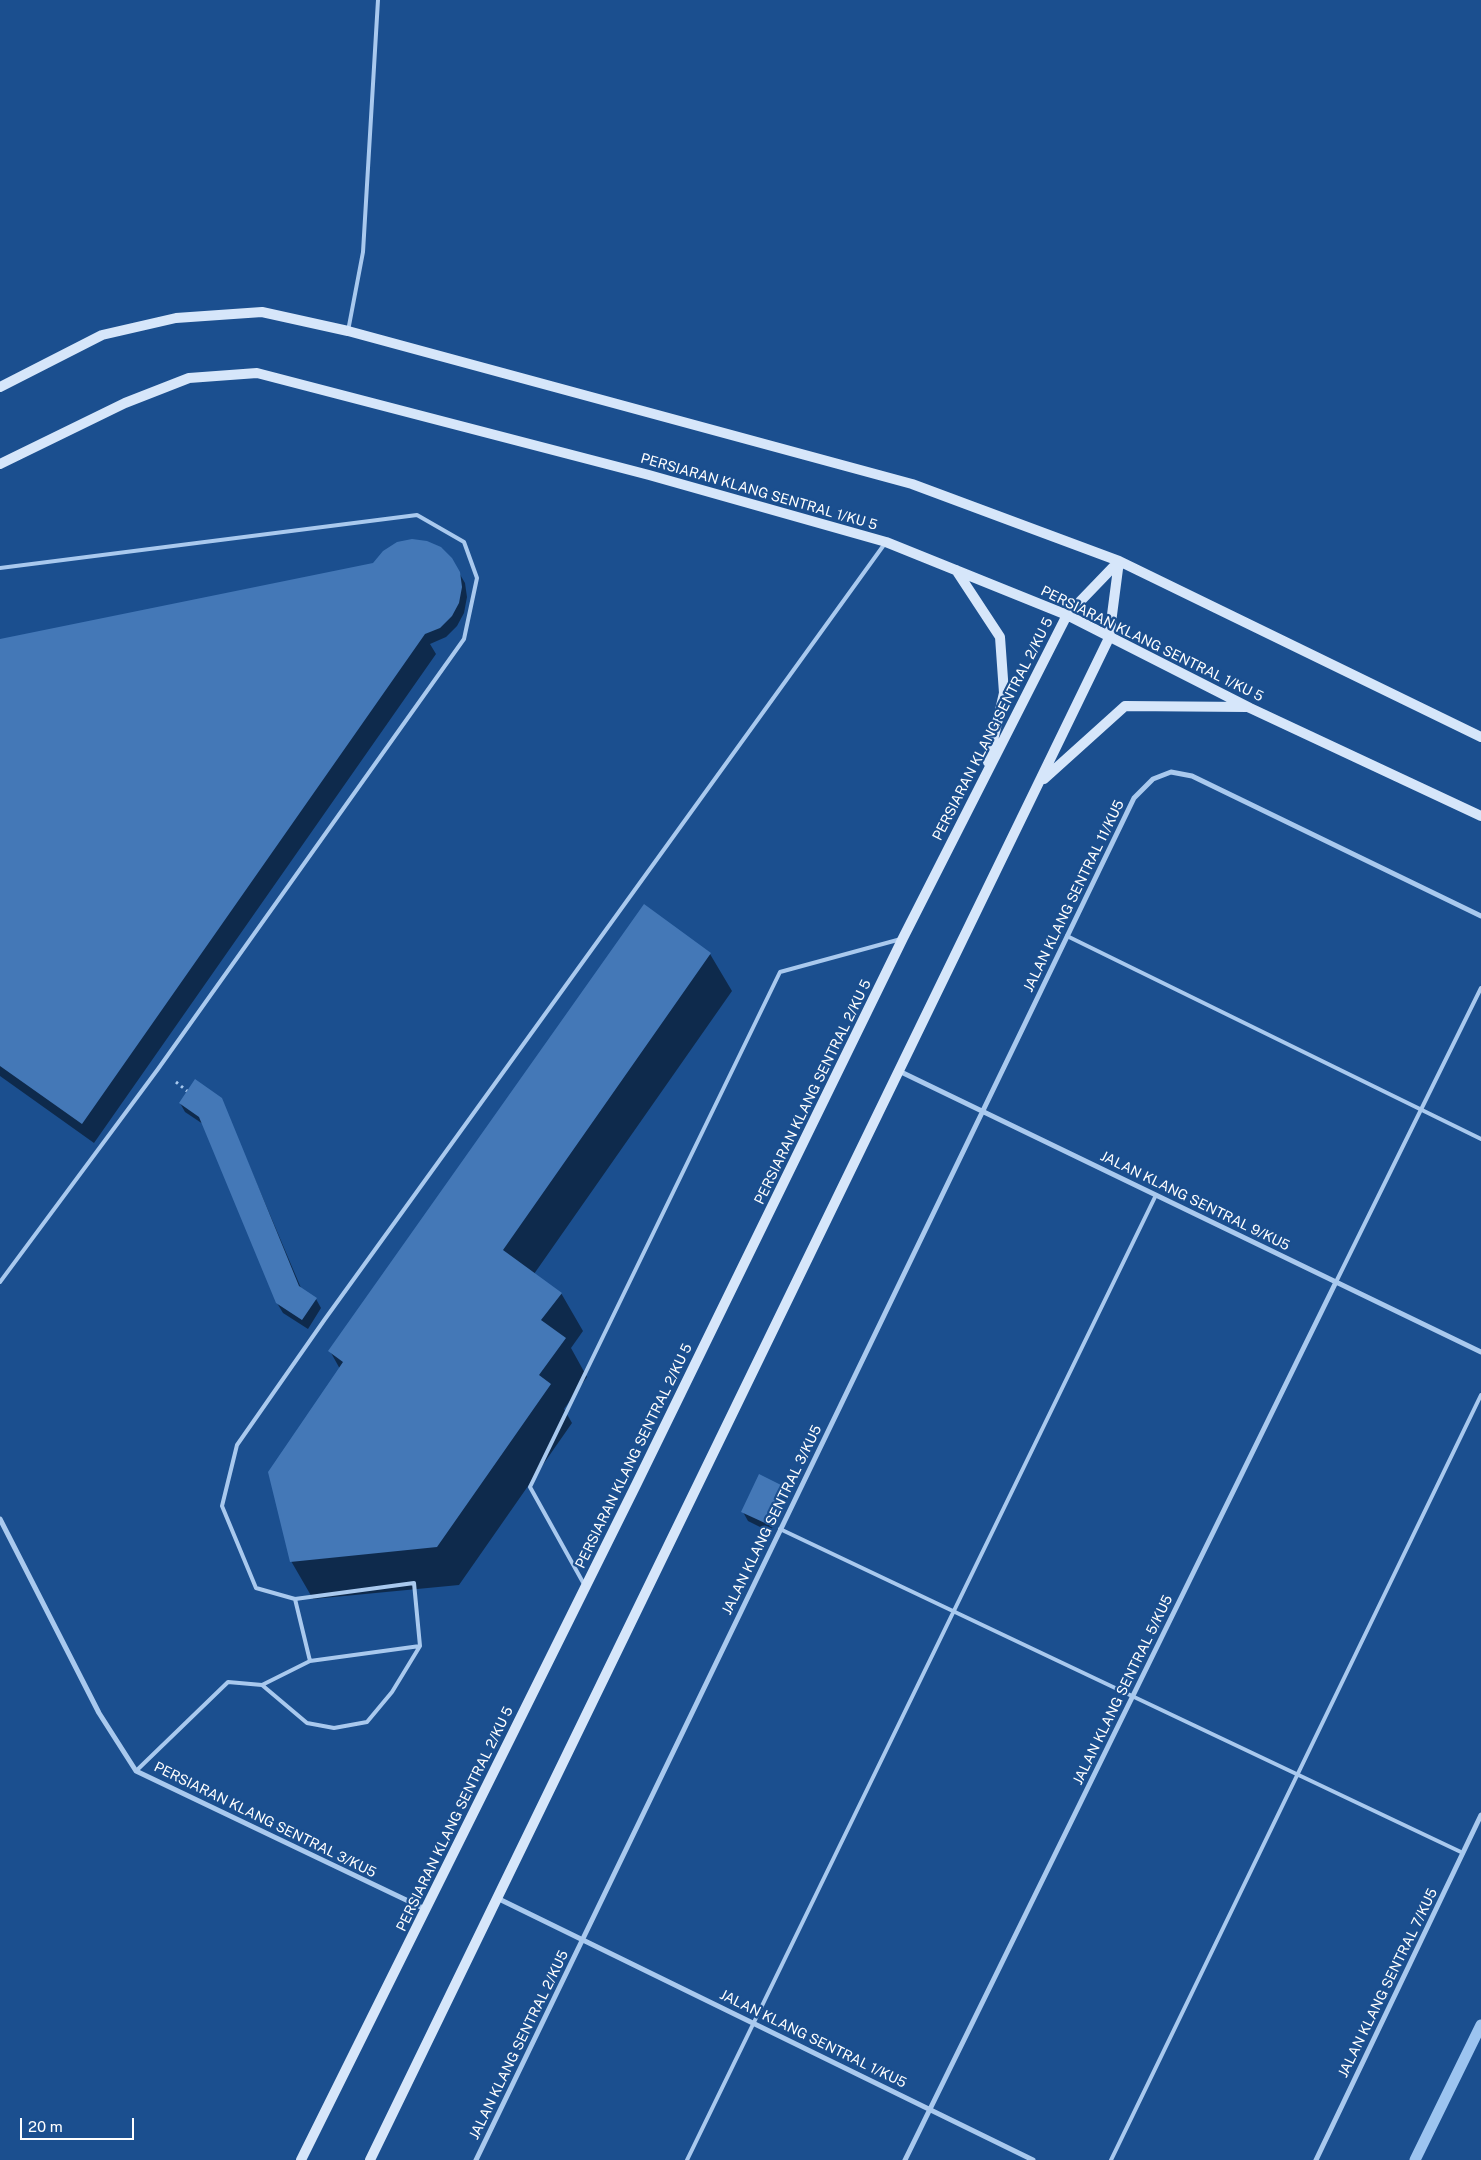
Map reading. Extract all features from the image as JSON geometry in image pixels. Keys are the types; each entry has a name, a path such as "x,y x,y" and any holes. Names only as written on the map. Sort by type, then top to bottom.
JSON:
{"street":[{"path":"0,387 102,336 176,318 262,312 348,331 912,484 1119,562 1481,737"},
{"name":"PERSIARAN KLANG SENTRAL 1/KU 5","path":"0,464 125,403 190,378 256,373 649,475 886,542 1067,615 1250,708 1481,816"},
{"path":"370,2160 1110,638 1119,562"},
{"name":"PERSIARAN KLANG SENTRAL 2/KU 5","path":"301,2160 984,777 1067,615 1119,562"},
{"path":"956,570 1000,637 1004,693 984,777"},
{"path":"1040,783 1125,706 1250,708"},
{"name":"JALAN KLANG SENTRAL 11/KU5","path":"983,1111 1134,798 1153,779 1171,772 1192,776 1481,916"},
{"name":"JALAN KLANG SENTRAL 9/KU5","path":"899,1071 1481,1352"},
{"name":"JALAN KLANG SENTRAL 3/KU5","path":"582,1939 983,1111"},
{"name":"JALAN KLANG SENTRAL 5/KU5","path":"905,2160 1336,1282"},
{"name":"PERSIARAN KLANG SENTRAL 3/KU5","path":"0,1519 99,1713 136,1771 426,1910"},
{"name":"JALAN KLANG SENTRAL 7/KU5","path":"1316,2160 1481,1815"},
{"name":"JALAN KLANG SENTRAL 1/KU5","path":"497,1898 931,2108 1033,2160"},
{"name":"JALAN KLANG SENTRAL 2/KU5","path":"476,2160 582,1939"}],"lane":[{"path":"348,331 363,252 378,0"},
{"path":"0,568 418,516 464,542 477,578 464,639 158,1069 0,1282"},
{"path":"262,1685 307,1723 334,1728 367,1722 392,1692 420,1646 414,1583 295,1599 256,1588 222,1506 237,1445 330,1310 886,542"},
{"path":"1067,936 1481,1139"},
{"path":"585,1587 530,1487 780,972 903,938"},
{"path":"1336,1282 1481,988"},
{"path":"687,2160 1156,1195"},
{"path":"1111,2160 1481,1395"},
{"path":"780,1529 1463,1853"},
{"path":"295,1599 310,1661"},
{"path":"136,1771 228,1682 262,1685 310,1661 420,1646"}],"building":[{"path":"412,539 427,541 441,547 452,558 460,572 462,587 459,603 452,616 440,628 425,634 82,1124 0,1066 0,639 373,563 383,551 397,542"},
{"path":"644,904 711,953 503,1250 562,1293 541,1320 566,1338 539,1375 551,1384 437,1547 290,1562 268,1472 343,1362 328,1351"},
{"path":"195,1079 222,1098 299,1286 317,1298 302,1320 276,1303 199,1117 179,1103"},
{"path":"759,1474 783,1486 765,1523 741,1512"}],"waterway":[{"path":"1415,2160 1481,2025"}]}
